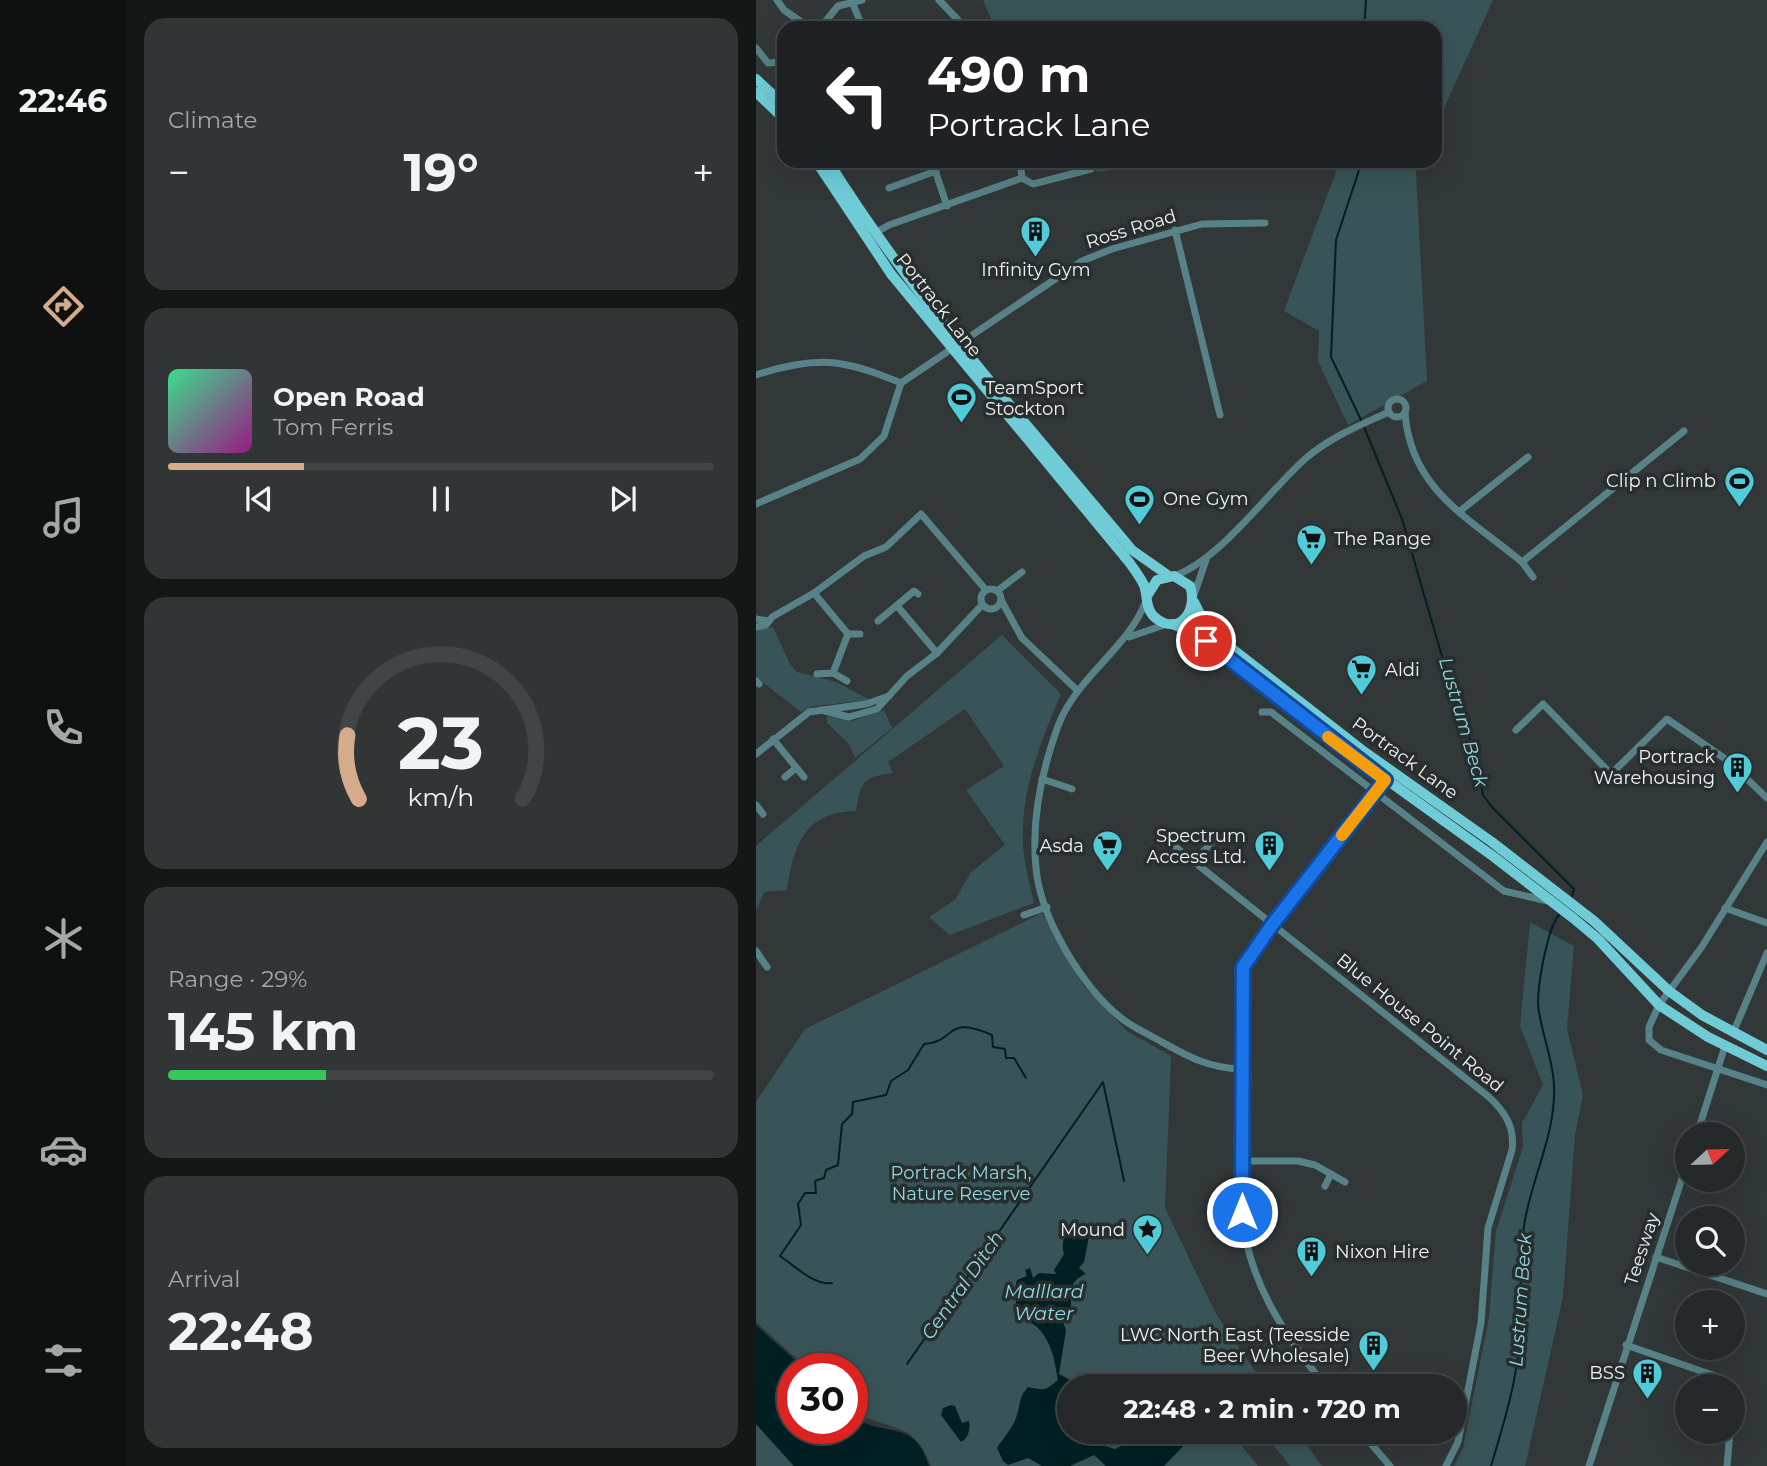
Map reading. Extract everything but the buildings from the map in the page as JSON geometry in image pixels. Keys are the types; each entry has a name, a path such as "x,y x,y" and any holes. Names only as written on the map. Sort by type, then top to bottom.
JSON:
{"main road":[{"path":"756,79 777,98"},
{"path":"756,93 777,112"},
{"name":"Portrack Lane","path":"820,168 866,240 1129,562 1143,584 1152,615 1196,634 1385,780 1576,914 1669,991 1733,1033 1767,1050"},
{"name":"Portrack Lane","path":"832,168 874,233 955,347 1132,550 1189,586 1208,629 1557,901"},
{"path":"1146,598 1157,580 1171,576"},
{"path":"1170,624 1183,620 1190,612 1194,599"},
{"name":"Portrack Lane","path":"1576,914 1659,1005 1725,1046 1767,1066"}],"street":[{"path":"777,0 784,10 800,21"},
{"path":"826,21 838,6 862,0"},
{"path":"939,0 958,21"},
{"path":"852,2 860,21"},
{"path":"756,48 768,62 777,62"},
{"path":"935,168 947,206"},
{"path":"1021,168 1022,178"},
{"path":"874,233 889,225 1022,178 1033,184 1091,169"},
{"path":"889,187 936,171"},
{"name":"Ross Road","path":"901,383 1082,261 1175,230 1202,224 1265,223"},
{"path":"1175,230 1220,415"},
{"path":"756,375 816,360 857,366 901,383 884,436 871,452 756,505"},
{"path":"1407,437 1406,405 1399,399 1391,402 1391,414 1407,437 1427,482 1522,562 1533,577"},
{"path":"1171,576 1206,559 1308,457 1374,419 1391,414 1401,417 1405,413"},
{"path":"1522,562 1684,431"},
{"path":"1460,511 1528,457"},
{"path":"756,627 814,593 864,556 886,547 917,515 925,516 986,590 997,591 1022,572"},
{"path":"1194,599 1206,559"},
{"path":"878,621 898,607 914,590 918,594"},
{"path":"982,605 980,598 986,590"},
{"path":"997,591 1010,621 1034,652 1077,690"},
{"path":"814,593 848,634"},
{"path":"1146,598 1139,619 1125,639 1077,690 1059,723 1042,779 1036,868 1046,907 1071,959 1121,1018 1187,1058 1221,1069 1241,1069"},
{"path":"992,609 1001,600"},
{"path":"982,605 1010,621"},
{"path":"756,754 802,715 866,704 889,695 907,676 937,653 982,605"},
{"path":"898,607 937,653"},
{"path":"756,620 769,621"},
{"path":"1125,639 1170,624"},
{"path":"848,634 860,634"},
{"path":"834,673 848,634"},
{"path":"817,674 834,673 847,681"},
{"path":"1516,730 1543,704 1611,774 1667,719 1727,760 1767,799"},
{"name":"Portrack Lane","path":"1262,712 1267,710 1283,721 1504,891 1557,901"},
{"path":"1275,730 1283,721"},
{"path":"773,739 804,777"},
{"path":"785,777 796,768"},
{"path":"1042,779 1072,789"},
{"path":"1316,1374 1294,1346 1261,1288 1243,1224 1243,967 1272,925 1385,780"},
{"path":"756,805 763,814"},
{"path":"1195,862 1212,841"},
{"path":"1767,842 1702,948 1659,1005 1649,1027 1649,1040 1655,1047 1767,1085"},
{"name":"Blue House Point Road","path":"1173,845 1505,1112 1511,1126 1512,1150 1488,1228 1481,1323 1458,1442 1447,1466"},
{"path":"1024,915 1046,907"},
{"path":"1725,908 1767,923"},
{"path":"756,950 767,967"},
{"path":"1733,1033 1767,953"},
{"path":"1701,1122 1725,1046"},
{"path":"1242,1161 1298,1161 1315,1164 1345,1182"},
{"path":"1325,1186 1331,1174"},
{"name":"Teesway","path":"1589,1466 1677,1192"},
{"path":"1656,1257 1767,1294"},
{"path":"1626,1345 1710,1374"},
{"path":"1371,1444 1390,1466"},
{"path":"1727,1466 1729,1444"}],"green space":[{"path":"983,0 1493,0 1442,113 1442,21 992,21"},
{"path":"1095,168 1127,168 1097,172"},
{"path":"1337,168 1418,168 1427,381 1348,425 1318,361 1319,331 1284,311"},
{"path":"773,627 790,664 797,672 836,682 871,700 813,706 801,712 756,677 756,630"},
{"path":"1002,635 1061,694 1039,748 1025,805 1024,851 1034,903 950,935 929,917 955,900 971,872 1005,845 966,790 1004,766 965,709 888,762 893,773 875,776 865,782 856,811 824,817 813,825 798,845 787,890 764,892 756,911 756,846"},
{"path":"884,710 892,728 855,758 849,744 827,723 827,716 852,721"},
{"name":"Portrack Marsh, Nature Reserve","path":"1042,913 1083,985 1127,1031 1171,1056 1165,1208 1216,1314 1257,1374 1057,1374 1057,1444 1240,1444 1258,1466 931,1466 924,1450 907,1433 868,1418 868,1353 790,1353 756,1322 756,1102 805,1029"},
{"path":"1530,922 1574,946 1567,1029 1583,1095 1575,1135 1563,1297 1525,1466 1454,1466 1464,1444 1467,1444 1467,1428 1489,1318 1496,1231 1523,1147 1522,1123 1543,1085 1520,1026"},
{"path":"756,1424 794,1466 756,1466"},
{"path":"1273,1444 1306,1444 1322,1466 1290,1466"}],"water":[{"name":"Malllard Water","path":"1078,1219 1079,1227 1091,1227 1084,1262 1079,1268 1086,1274 1074,1282 1069,1318 1062,1319 1066,1330 1057,1375 1048,1342 1036,1326 1014,1310 1017,1280 1027,1276 1025,1270 1030,1268 1033,1278 1039,1273 1056,1274 1054,1270 1064,1254 1063,1243"},
{"path":"756,1325 787,1353 777,1353 777,1444 868,1444 868,1424 906,1434 922,1450 929,1466 794,1466 756,1424"},
{"path":"1057,1381 1057,1444 1098,1444 1115,1449 1125,1444 1185,1444 1164,1466 1106,1466 1094,1455 1070,1466 1042,1466 1028,1458 1008,1465 997,1448 1014,1422 1021,1398 1028,1387 1045,1389"},
{"path":"955,1406 962,1423 969,1421 968,1433 961,1442 941,1415 943,1408"}],"waterway":[{"name":"Lustrum Beck","path":"1364,21 1366,0"},
{"name":"Lustrum Beck","path":"1360,168 1336,240 1331,357 1362,422"},
{"name":"Lustrum Beck","path":"1364,427 1402,519 1441,653 1476,757 1483,795 1574,889 1571,899"},
{"name":"Lustrum Beck","path":"1491,1466 1516,1370 1521,1322 1521,1251 1525,1220 1548,1137 1554,1103 1553,1076 1538,1003 1546,947 1559,915"},
{"path":"832,1283 811,1278 780,1256 801,1225 798,1204 805,1193 816,1193 815,1181 824,1178 826,1170 838,1165 842,1124 852,1114 853,1102 886,1095 891,1081 908,1070 924,1044 942,1039 958,1028 977,1029 992,1035 993,1047 1005,1049 1006,1058 1014,1058 1026,1078"},
{"name":"Central Ditch","path":"907,1364 1103,1082 1124,1181"}],"slow traffic":[{"path":"1328,737 1385,780 1342,835"}],"place":[{"name":"Infinity Gym","path":"1036,259"},
{"name":"TeamSport Stockton","path":"962,425"},
{"name":"Clip n Climb","path":"1739,508"},
{"name":"One Gym","path":"1140,526"},
{"name":"The Range","path":"1311,566"},
{"name":"Aldi","path":"1362,697"},
{"name":"Portrack Warehousing","path":"1738,794"},
{"name":"Asda","path":"1107,873"},
{"name":"Spectrum Access Ltd.","path":"1269,873"},
{"name":"Mound","path":"1148,1257"},
{"name":"Nixon Hire","path":"1312,1279"},
{"name":"LWC North East (Teesside Beer Wholesale)","path":"1373,1372"},
{"name":"BSS","path":"1648,1400"}],"route":[{"path":"1206,641 1385,780 1272,925 1243,967 1242,1212"}]}
